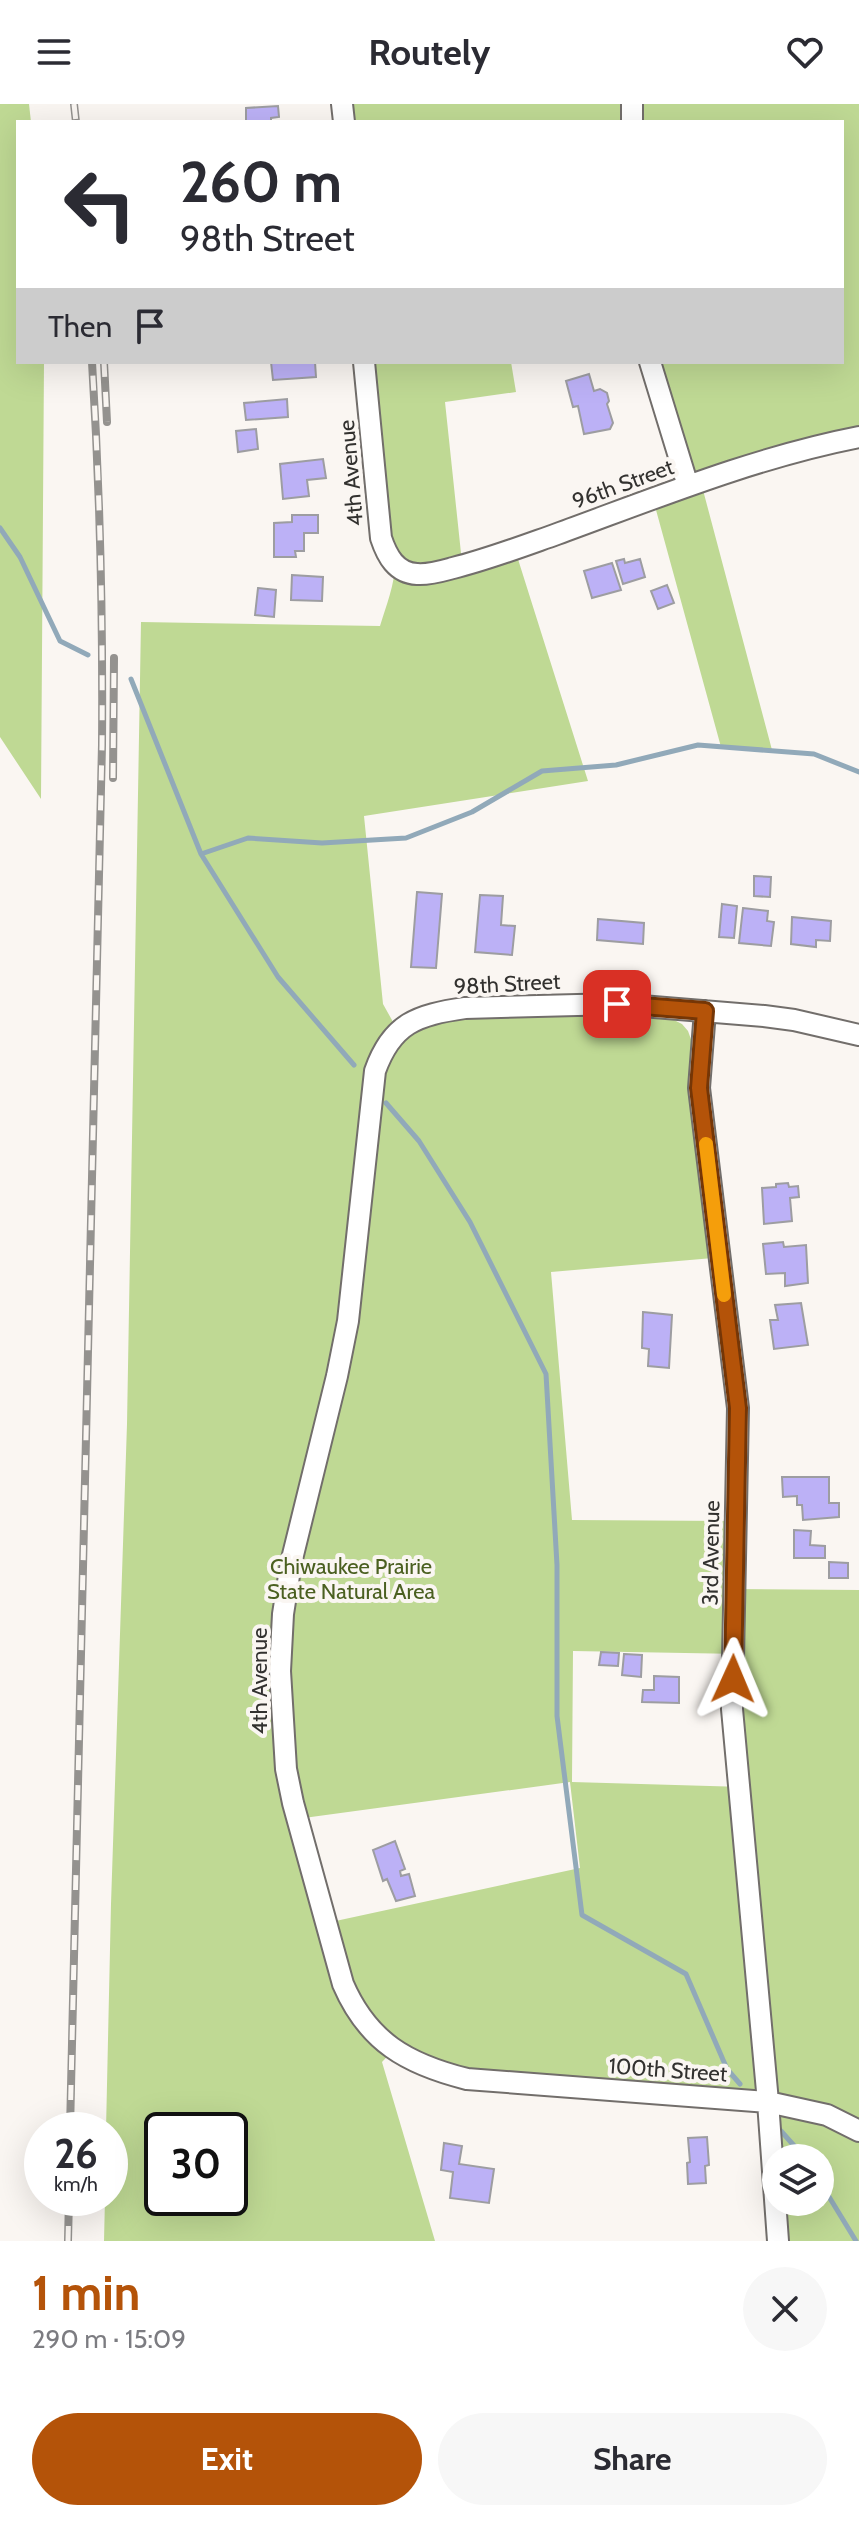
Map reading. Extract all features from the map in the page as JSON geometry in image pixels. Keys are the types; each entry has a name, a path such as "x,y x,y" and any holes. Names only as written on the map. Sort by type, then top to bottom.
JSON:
{"street":[{"name":"4th Avenue","path":"364,364 381,538 387,555 405,571"},
{"path":"651,364 688,486"},
{"name":"96th Street","path":"405,571 422,574 482,561 688,486 809,448 859,437"},
{"name":"98th Street","path":"398,1029 440,1012 507,1005 617,1004 794,1020 859,1035"},
{"name":"3rd Avenue","path":"705,1011 699,1088 738,1408 732,1709 778,2241"},
{"name":"4th Avenue","path":"398,1029 375,1071 348,1321 291,1563 283,1614 280,1671 282,1733 293,1803 343,1984 352,2005 373,2032 400,2054 443,2073 467,2079"},
{"name":"100th Street","path":"467,2079 768,2102 827,2115 859,2131"}],"green space":[{"path":"0,104 29,104 31,120 16,120 16,364 44,364 41,799 0,737"},
{"path":"350,104 627,104 627,120 352,120"},
{"path":"642,104 859,104 859,439 703,490 772,750 721,747 653,499 685,477 653,364 844,364 844,120 641,120"},
{"name":"Chiwaukee Prairie State Natural Area","path":"373,364 511,364 516,392 445,402 463,572 517,556 588,781 364,816 383,1004 402,1038 452,1018 590,1012 668,1017 688,1031 693,1045 713,1258 551,1272 572,1520 727,1521 728,1589 859,1590 859,2241 785,2241 782,2216 834,2216 834,2144 776,2144 774,2093 484,2071 440,2061 399,2044 382,2062 435,2241 104,2241 105,2216 128,2216 128,2112 106,2112 127,1424 141,622 380,626 390,594 395,562","holes":["573,1651 741,1654 744,1787 572,1782","570,1782 580,1868 331,1922 289,1820"]}],"building":[{"path":"278,106 279,117 246,120 246,108"},
{"path":"271,364 315,364 316,377 273,380"},
{"path":"589,374 594,391 600,389 607,393 613,423 610,429 584,434 578,406 573,407 566,381"},
{"path":"287,399 288,417 246,420 244,403"},
{"path":"256,429 258,449 238,452 236,431"},
{"path":"323,459 326,478 307,480 309,496 283,499 280,464"},
{"path":"292,515 318,515 318,533 304,533 304,551 295,551 296,557 274,557 274,523 292,522"},
{"path":"624,559 625,563 640,559 645,577 623,584 616,561"},
{"path":"612,563 621,590 592,598 584,571"},
{"path":"292,575 323,577 322,601 291,600"},
{"path":"667,585 674,603 658,609 651,591"},
{"path":"258,588 276,590 274,617 255,615"},
{"path":"754,876 771,877 770,897 754,896"},
{"path":"417,892 442,894 436,968 411,967"},
{"path":"480,895 503,896 501,925 515,926 512,955 475,952"},
{"path":"722,904 737,906 734,938 719,937"},
{"path":"743,908 768,911 767,921 774,922 771,946 739,943"},
{"path":"792,917 831,921 830,941 816,940 816,947 791,944"},
{"path":"598,919 644,923 643,944 597,940"},
{"path":"788,1183 789,1187 798,1186 799,1197 790,1198 792,1221 764,1224 762,1188"},
{"path":"783,1242 784,1247 806,1245 808,1283 785,1286 785,1273 766,1274 763,1244"},
{"path":"801,1303 808,1345 774,1349 770,1320 778,1320 775,1305"},
{"path":"643,1312 672,1315 669,1368 648,1366 649,1349 642,1348"},
{"path":"782,1477 829,1477 829,1503 839,1503 839,1517 803,1520 802,1505 797,1505 797,1496 783,1497"},
{"path":"794,1530 811,1531 810,1545 825,1546 825,1558 794,1558"},
{"path":"829,1562 848,1563 848,1578 829,1578"},
{"path":"601,1652 619,1653 618,1666 599,1665"},
{"path":"624,1654 642,1655 641,1677 622,1675"},
{"path":"654,1676 679,1677 679,1703 642,1702 643,1690 654,1690"},
{"path":"395,1841 405,1869 400,1871 401,1876 409,1874 415,1896 396,1901 387,1879 383,1881 373,1850"},
{"path":"707,2137 709,2165 705,2166 706,2183 688,2184 688,2138"},
{"path":"444,2143 462,2146 459,2164 494,2169 489,2203 450,2198 453,2172 441,2170"}],"waterway":[{"path":"0,528 20,557 60,641 88,655"},
{"path":"131,679 201,854 278,977 354,1065"},
{"path":"201,854 248,838 322,843 406,838 472,812 542,771 616,765 698,745 814,754 859,772"},
{"path":"386,1103 419,1141 470,1222 546,1374 557,1565 557,1716 582,1915 686,1974 727,2069 740,2084"},
{"path":"781,2131 793,2144"},
{"path":"834,2205 856,2241"}],"railway":[{"path":"74,104 76,120"},
{"path":"70,2112 102,745 100,554 92,364"},
{"path":"104,364 107,422"},
{"path":"113,778 114,658"},
{"path":"68,2241 69,2216"}],"slow traffic":[{"path":"706,1144 724,1295"}],"route":[{"path":"617,1004 705,1011 699,1088 738,1408 733,1679"}]}
